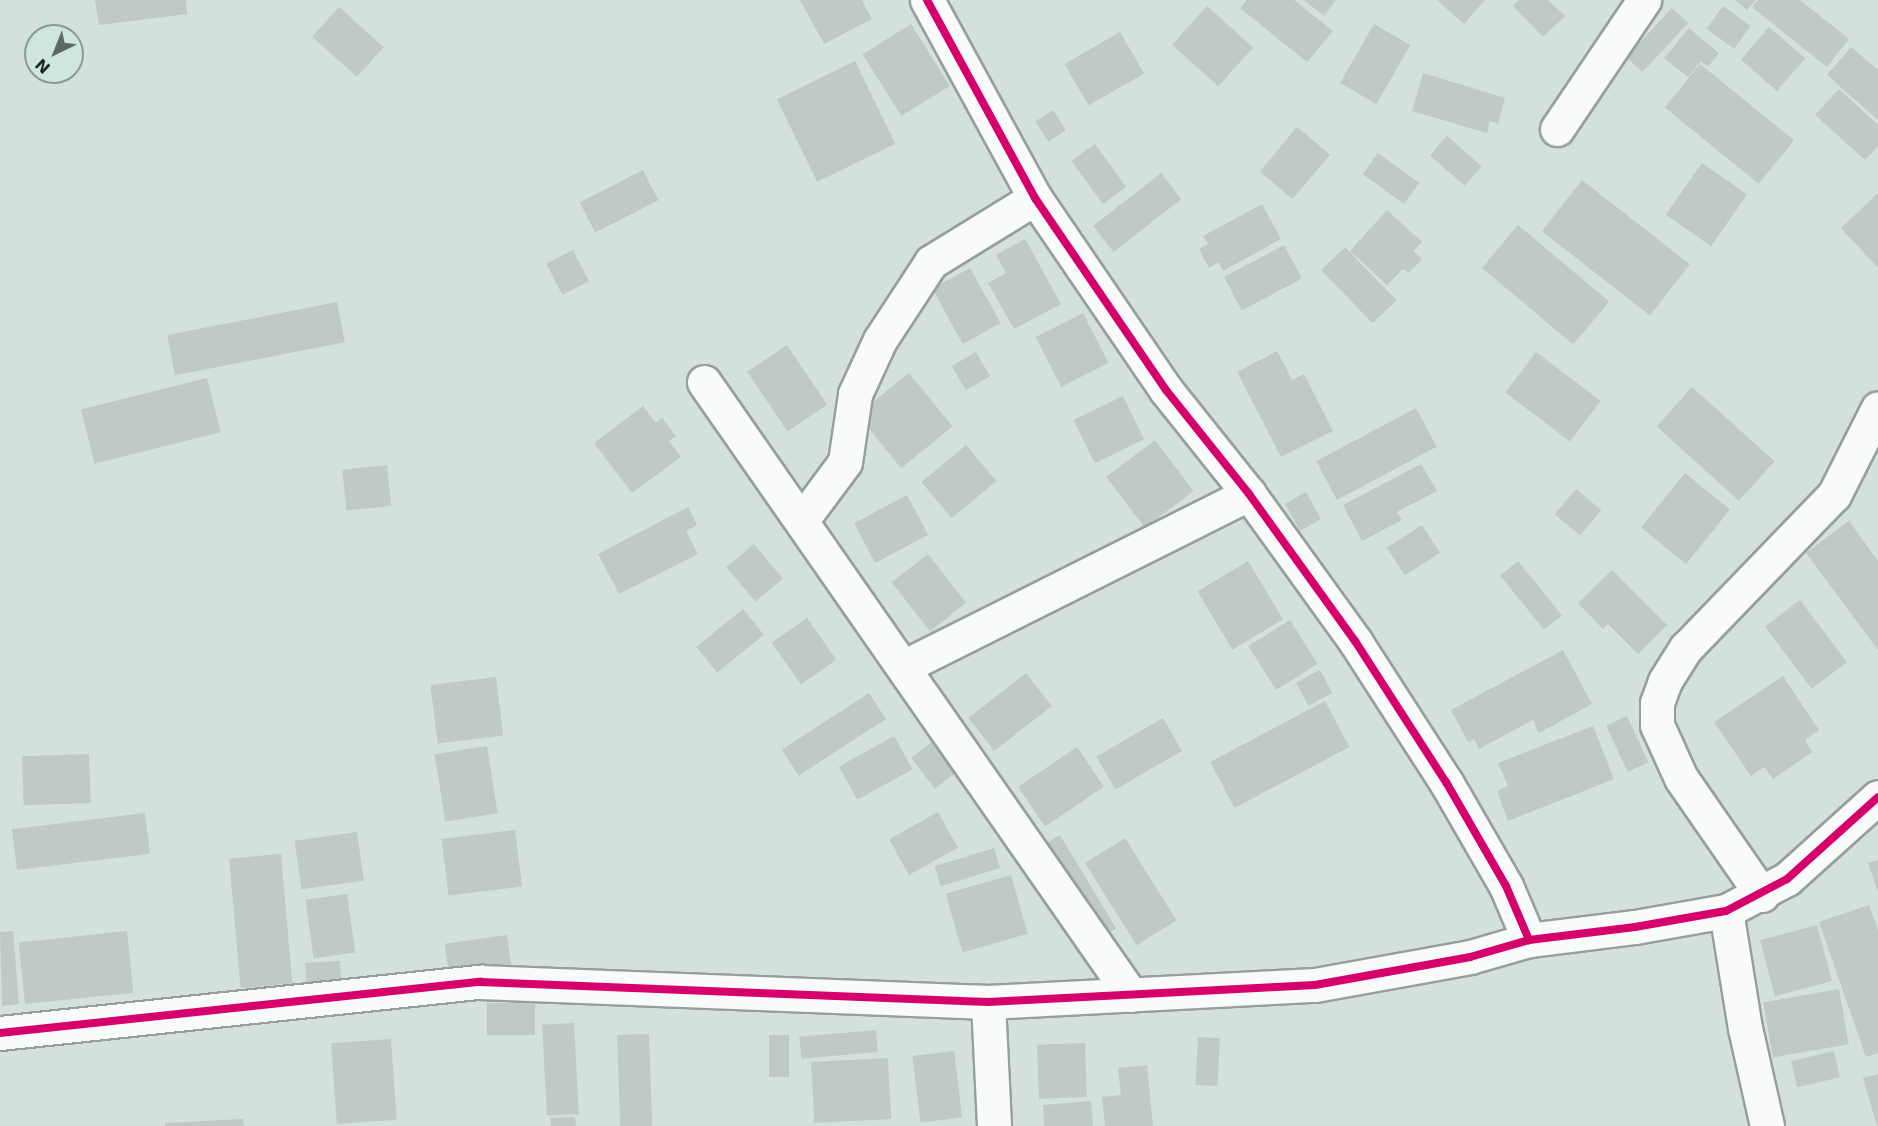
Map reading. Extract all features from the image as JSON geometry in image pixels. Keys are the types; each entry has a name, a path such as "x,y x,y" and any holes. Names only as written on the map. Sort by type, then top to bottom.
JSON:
{"street":[{"path":"927,0 1035,198 1166,390 1249,494 1355,641 1446,782 1506,886 1529,940"},
{"path":"1557,129 1644,0"},
{"path":"802,520 845,462 855,394 880,340 931,262 1035,198"},
{"path":"704,382 1131,994"},
{"path":"1762,895 1682,778 1657,725 1657,703 1665,681 1686,648 1834,495 1878,408"},
{"path":"904,666 1249,494"},
{"path":"0,1033 480,982 988,1002 1315,985 1470,957 1529,940 1635,927 1726,910 1762,895 1787,879 1878,797"},
{"path":"1726,910 1743,1019 1767,1126"},
{"path":"988,1002 994,1126"}],"building":[{"path":"95,0 186,0 187,14 99,25"},
{"path":"800,0 862,0 872,19 824,44"},
{"path":"1247,0 1294,0 1333,31 1307,62 1240,8"},
{"path":"1304,0 1336,0 1324,16"},
{"path":"1437,0 1485,0 1464,24"},
{"path":"1519,0 1548,0 1565,16 1543,37 1513,6"},
{"path":"1735,0 1756,0 1747,10"},
{"path":"1758,0 1800,0 1849,39 1827,67 1752,7"},
{"path":"1207,6 1253,47 1218,86 1172,45"},
{"path":"1723,6 1751,26 1734,49 1707,29"},
{"path":"339,7 384,47 357,77 312,37"},
{"path":"1672,8 1688,23 1642,72 1626,57"},
{"path":"911,24 950,86 901,116 863,54"},
{"path":"1374,24 1410,45 1376,104 1340,83"},
{"path":"1769,27 1805,58 1777,91 1741,59"},
{"path":"1689,28 1719,53 1708,67 1701,61 1688,77 1664,58"},
{"path":"1120,32 1144,74 1089,106 1065,64"},
{"path":"1851,47 1878,70 1878,120 1827,75"},
{"path":"855,61 895,144 817,182 777,99"},
{"path":"1700,64 1794,140 1759,184 1665,108"},
{"path":"1423,73 1505,98 1498,124 1490,121 1487,133 1412,111"},
{"path":"1839,89 1878,125 1878,146 1865,160 1815,115"},
{"path":"1053,110 1066,130 1048,142 1035,121"},
{"path":"1297,127 1330,155 1293,199 1260,171"},
{"path":"1447,136 1482,166 1465,186 1430,156"},
{"path":"1095,144 1126,187 1103,204 1072,161"},
{"path":"1378,153 1419,183 1404,204 1363,174"},
{"path":"1702,163 1747,195 1711,246 1666,215"},
{"path":"643,170 658,200 595,233 580,202"},
{"path":"1161,173 1181,199 1114,252 1093,226"},
{"path":"1582,180 1690,264 1650,316 1542,231"},
{"path":"1878,193 1878,268 1841,228"},
{"path":"1262,204 1281,239 1223,271 1219,262 1209,268 1199,249 1208,244 1203,236"},
{"path":"1387,210 1422,242 1413,251 1422,259 1408,273 1403,269 1387,285 1350,251"},
{"path":"1518,225 1609,301 1573,344 1482,268"},
{"path":"1025,239 1061,304 1014,329 988,283 1006,273 996,255"},
{"path":"1284,245 1302,279 1242,310 1224,277"},
{"path":"1345,247 1396,300 1373,323 1321,270"},
{"path":"573,250 589,281 562,295 546,264"},
{"path":"970,268 1001,323 963,344 932,289"},
{"path":"337,302 345,342 175,375 167,335"},
{"path":"1083,313 1108,363 1061,387 1036,337"},
{"path":"787,345 827,405 787,432 747,372"},
{"path":"1277,351 1292,380 1304,374 1333,431 1281,457 1237,372"},
{"path":"976,352 990,376 966,390 952,366"},
{"path":"1536,352 1601,401 1570,441 1505,393"},
{"path":"909,373 952,427 901,468 858,415"},
{"path":"207,378 221,432 94,464 81,409"},
{"path":"1692,387 1774,461 1739,501 1657,426"},
{"path":"1123,396 1144,439 1095,463 1074,420"},
{"path":"643,406 656,423 662,418 676,436 669,441 681,457 632,493 594,443"},
{"path":"1416,408 1437,447 1337,500 1316,461"},
{"path":"1155,440 1194,491 1145,528 1106,477"},
{"path":"966,445 996,481 952,518 922,482"},
{"path":"1421,464 1437,491 1397,512 1402,520 1362,541 1343,505"},
{"path":"387,465 391,506 347,510 342,470"},
{"path":"1685,473 1730,510 1686,564 1641,527"},
{"path":"1576,489 1601,510 1580,535 1555,514"},
{"path":"1306,492 1321,519 1300,531 1285,504"},
{"path":"907,495 928,535 875,563 854,523"},
{"path":"688,507 697,525 686,531 698,554 619,594 598,554"},
{"path":"1849,521 1878,561 1878,650 1806,553"},
{"path":"1422,525 1440,553 1405,576 1387,548"},
{"path":"754,544 783,578 755,602 726,567"},
{"path":"928,554 966,603 930,631 892,582"},
{"path":"1248,561 1283,619 1232,650 1197,591"},
{"path":"1518,561 1562,615 1544,630 1500,575"},
{"path":"1612,570 1667,625 1638,654 1608,624 1603,629 1578,603"},
{"path":"1800,600 1847,662 1812,689 1765,626"},
{"path":"743,609 764,635 717,672 696,647"},
{"path":"807,618 836,660 801,684 772,643"},
{"path":"1290,620 1318,664 1276,690 1248,646"},
{"path":"1563,650 1592,704 1539,733 1533,720 1479,749 1474,739 1468,742 1451,710"},
{"path":"1320,670 1332,693 1308,706 1296,683"},
{"path":"1026,673 1052,706 994,751 968,718"},
{"path":"1783,676 1819,730 1805,740 1812,752 1773,779 1764,767 1751,776 1714,722"},
{"path":"496,677 503,736 438,744 430,685"},
{"path":"869,693 886,719 799,776 782,750"},
{"path":"1325,701 1349,747 1235,808 1210,762"},
{"path":"1627,716 1649,762 1628,772 1606,726"},
{"path":"1163,718 1182,751 1115,789 1096,757"},
{"path":"1593,726 1614,779 1508,821 1497,791 1508,786 1498,763"},
{"path":"894,736 912,769 857,800 839,767"},
{"path":"932,742 955,773 935,789 911,758"},
{"path":"487,746 498,813 445,821 435,754"},
{"path":"1077,747 1104,787 1045,826 1018,787"},
{"path":"89,754 91,803 24,805 22,756"},
{"path":"938,812 958,848 909,875 889,839"},
{"path":"145,813 150,854 17,870 12,829"},
{"path":"515,830 522,887 448,896 442,839"},
{"path":"357,832 364,881 301,889 295,841"},
{"path":"1060,835 1116,928 1097,940 1041,846"},
{"path":"1125,838 1176,920 1137,945 1085,863"},
{"path":"994,848 1000,868 941,886 935,866"},
{"path":"281,854 292,984 241,988 229,859"},
{"path":"1878,860 1878,892 1868,863"},
{"path":"1011,875 1028,934 962,952 946,894"},
{"path":"347,894 355,952 314,958 305,900"},
{"path":"1869,905 1878,930 1878,1053 1866,1057 1819,922"},
{"path":"1817,925 1832,981 1775,996 1760,940"},
{"path":"13,931 19,1004 2,1006 0,932"},
{"path":"127,931 133,993 25,1004 19,942"},
{"path":"507,935 511,965 449,973 445,944"},
{"path":"340,961 341,982 306,984 305,963"},
{"path":"1839,989 1849,1044 1773,1058 1763,1002"},
{"path":"487,1003 535,1003 535,1035 487,1035"},
{"path":"574,1023 579,1114 547,1116 542,1025"},
{"path":"876,1030 878,1052 801,1059 799,1037"},
{"path":"649,1034 652,1126 620,1126 617,1035"},
{"path":"769,1035 789,1035 789,1077 769,1077"},
{"path":"1198,1037 1220,1038 1217,1086 1195,1085"},
{"path":"391,1039 397,1120 337,1124 331,1043"},
{"path":"1085,1043 1087,1097 1039,1099 1037,1045"},
{"path":"954,1051 962,1118 920,1123 912,1056"},
{"path":"1834,1051 1840,1077 1797,1087 1791,1061"},
{"path":"888,1058 891,1119 814,1123 811,1062"},
{"path":"1147,1065 1153,1126 1105,1126 1102,1097 1121,1095 1118,1068"},
{"path":"1878,1074 1878,1126 1877,1126 1863,1078"},
{"path":"1091,1101 1093,1126 1044,1126 1043,1105"},
{"path":"575,1117 576,1126 551,1126 550,1118"},
{"path":"243,1119 244,1126 165,1126 165,1123"}],"cycle path":[{"path":"927,0 1035,198 1166,390 1249,494 1355,641 1446,782 1506,886 1529,940"},
{"path":"0,1033 480,982 988,1002 1315,985 1470,957 1529,940 1635,927 1726,911 1787,879 1878,797"}]}
